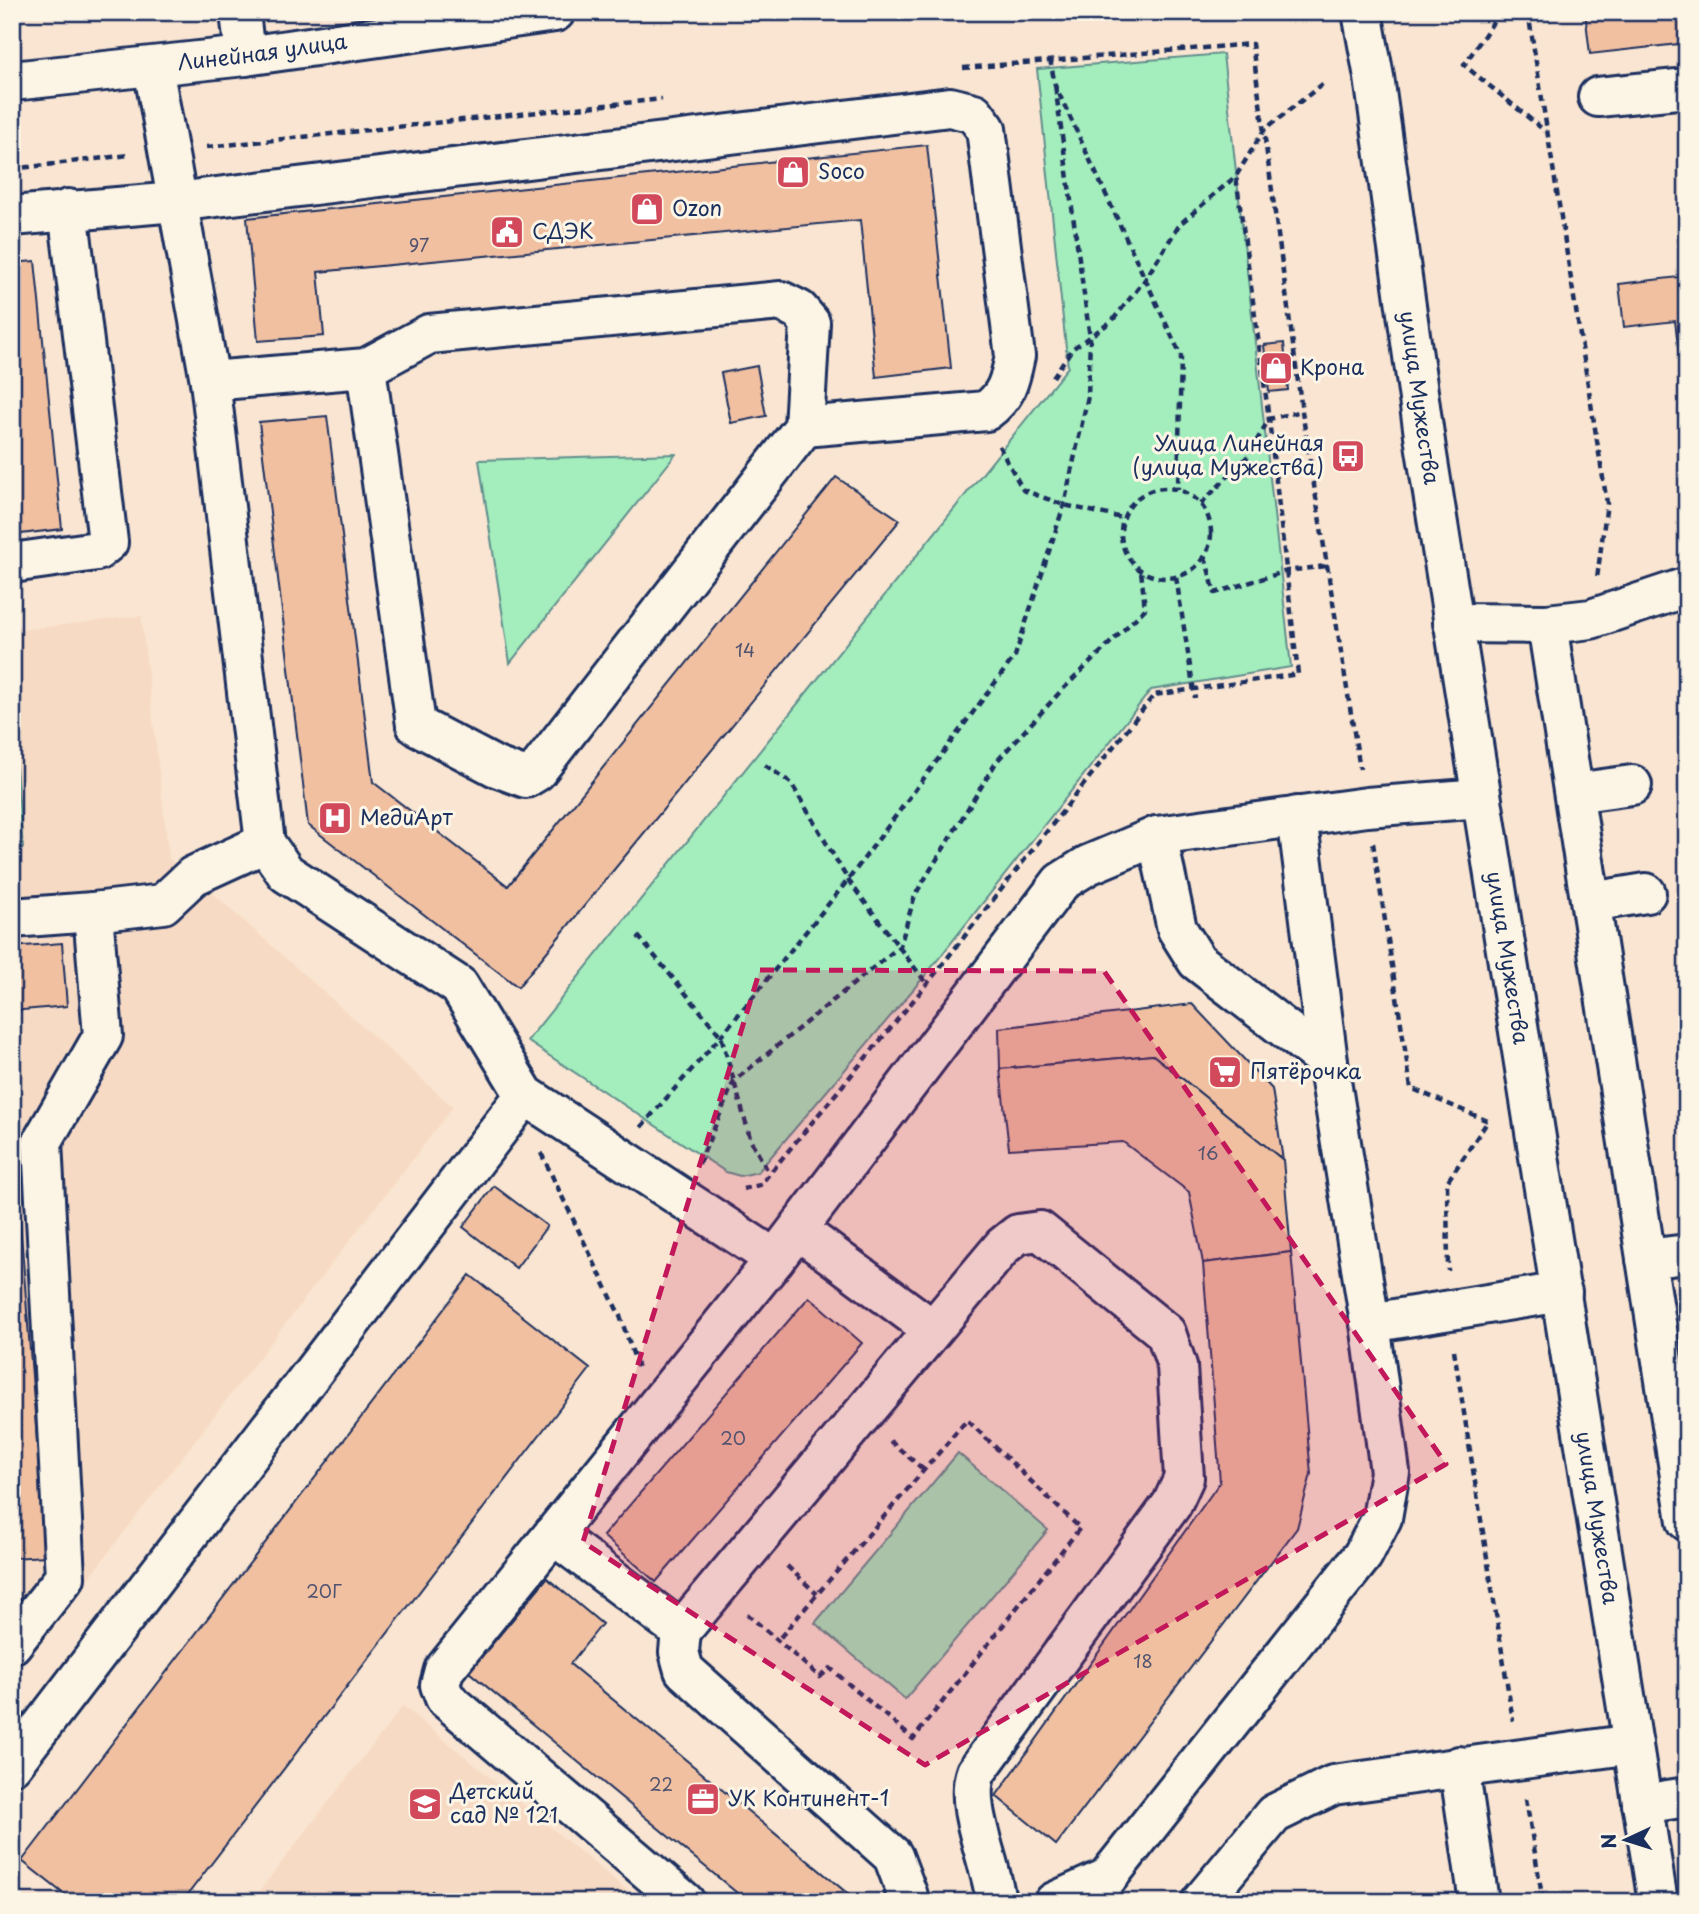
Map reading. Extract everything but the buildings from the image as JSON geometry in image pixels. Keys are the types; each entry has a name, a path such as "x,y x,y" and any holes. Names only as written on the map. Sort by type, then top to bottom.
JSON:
{"main road":[{"path":"240,12 245,56"},
{"name":"Линейная улица","path":"12,81 245,56 555,12"},
{"name":"улица Мужества","path":"1362,12 1374,77 1453,623 1658,1902"},
{"path":"153,67 211,381 265,843 286,873 459,986 525,1096 932,1329"},
{"path":"1598,97 1687,88"},
{"path":"12,216 68,209 176,202 950,107 974,113 986,129 1015,356 1010,383 1000,401 997,425 804,427"},
{"path":"12,563 97,551 108,542 68,209"},
{"path":"211,381 366,368 429,334 781,301 799,310 810,323 804,427 536,772 526,778 496,767 416,724 366,368"},
{"path":"1453,623 1548,624 1591,619 1687,587"},
{"path":"1548,624 1685,1497"},
{"path":"1574,793 1632,785"},
{"path":"685,1902 446,1698 440,1685 444,1670 555,1536 641,1423 787,1245 1061,882 1088,865 1157,836 1367,807 1481,798"},
{"path":"1054,1902 1107,1878 1363,1555 1382,1518 1390,1472 1370,1323 1328,1062 1297,816"},
{"path":"1157,836 1177,929 1197,961 1328,1062"},
{"path":"12,918 163,904 193,876 265,843"},
{"path":"1591,902 1646,893"},
{"path":"12,1644 65,1577 42,1142 103,1036 93,912"},
{"path":"12,1765 525,1096"},
{"path":"904,1902 908,1896 893,1856 684,1670 679,1651 681,1631 1003,1246 1018,1234 1040,1231 1166,1333 1177,1366 1184,1478 1172,1504 976,1772 971,1784 972,1801 994,1876 996,1902"},
{"path":"1646,1259 1687,1254"},
{"path":"1370,1323 1562,1292"},
{"path":"555,1536 681,1631"},
{"path":"1201,1902 1274,1814 1333,1785 1633,1744"},
{"path":"1460,1766 1479,1902"},
{"path":"1642,1804 1687,1797"}],"path":[{"path":"1500,12 1464,65 1546,132"},
{"path":"1528,12 1607,503 1591,619"},
{"path":"1252,44 1302,411 1411,1088 1488,1121 1447,1182 1448,1311 1543,1902"},
{"path":"640,1127 721,1036 848,880 1015,656 1064,505 1088,396 1090,338 1050,59"},
{"path":"1048,382 1072,349 1112,321 1144,281 1180,224 1236,176 1264,130 1324,83"},
{"path":"1055,85 1181,356 1178,489"},
{"path":"740,1190 760,1185 927,984 1154,695 1192,687 1298,674 1269,419 1236,176"},
{"path":"1201,504 1248,456 1269,419 1302,411"},
{"path":"997,425 1000,449"},
{"path":"997,425 1000,449 1023,490 1064,505 1122,518"},
{"path":"1205,556 1187,573 1176,577 1152,576 1130,560 1123,546 1122,518 1140,495 1166,488 1178,489 1201,504 1211,529 1205,556 1215,593 1287,571 1326,566"},
{"path":"698,1167 734,1081 901,946 915,895 997,761 1061,691 1145,609 1141,570"},
{"path":"1176,577 1195,698"},
{"path":"765,765 791,783 848,880 901,946 927,984"},
{"path":"638,936 721,1036 751,1141 769,1174"},
{"path":"629,1120 650,1134"},
{"path":"496,1132 541,1153 620,1316 640,1372 641,1423"},
{"path":"689,1160 709,1173"},
{"path":"967,1420 1080,1528 913,1739 830,1668 820,1677 777,1641 967,1420"}],"highlighted area":[{"path":"760,970 1104,971 1446,1464 925,1765 583,1542"}],"shaded area":[{"path":"141,616 169,859 193,876 453,1107 12,1677 12,631"},
{"name":"Детский сад № 121","path":"403,1706 641,1902 251,1902"}],"green space":[{"path":"1223,54 1291,667 1151,690 928,972 758,1172 740,1176 726,1172 527,1041 1068,367 1037,69"},
{"path":"676,454 510,663 479,460"},
{"path":"12,720 23,848 12,849"},
{"path":"958,1453 1048,1530 905,1699 815,1623"}],"place":[{"name":"Soco","path":"793,172"},
{"name":"Ozon","path":"647,209"},
{"name":"СДЭК","path":"507,232"},
{"name":"Крона","path":"1276,368"},
{"name":"Улица Линейная (улица Мужества)","path":"1348,456"},
{"name":"МедиАрт","path":"335,818"},
{"name":"Пятёрочка","path":"1225,1072"},
{"name":"УК Континент-1","path":"703,1799"},
{"name":"Детский сад № 121","path":"425,1804"}]}
